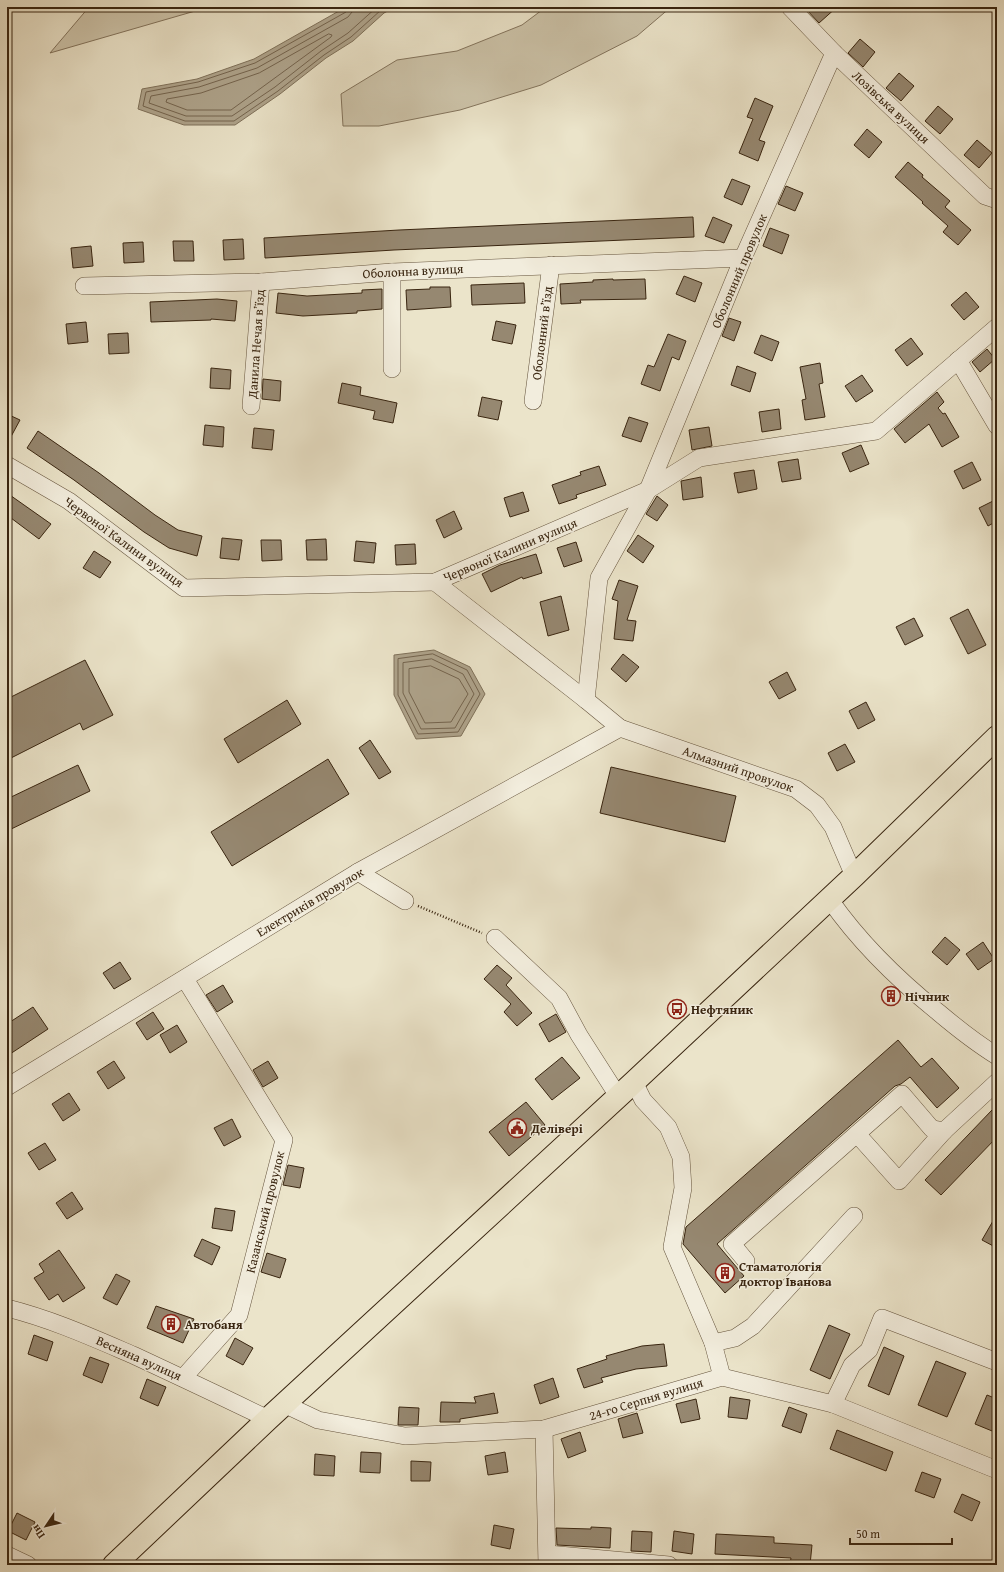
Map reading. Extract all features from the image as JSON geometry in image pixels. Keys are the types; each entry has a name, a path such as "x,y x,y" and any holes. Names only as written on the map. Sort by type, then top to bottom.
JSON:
{"highway":[{"path":"114,1565 284,1404 830,900 997,737"}],"street":[{"name":"Лозівська вулиця","path":"790,7 834,53 985,196 997,200"},
{"name":"Оболонний провулок","path":"648,490 743,258 834,53"},
{"name":"Оболонна вулиця","path":"84,286 261,282 392,272 743,258"},
{"name":"Оболонний в’їзд","path":"534,401 551,265"},
{"path":"392,272 392,369"},
{"name":"Данила Нечая в’їзд","path":"251,406 261,282"},
{"name":"Червоної Калини вулиця","path":"7,465 69,501 184,588 435,582 648,490 699,458 876,431 997,327"},
{"path":"958,360 997,426"},
{"path":"586,700 599,578 648,490"},
{"name":"Алмазний провулок","path":"435,582 620,728 796,789 817,805 833,827 854,876"},
{"name":"Електриків провулок","path":"7,1087 358,872 620,728"},
{"path":"358,872 406,900"},
{"path":"830,900 841,916 882,964 976,1042 997,1056"},
{"path":"495,938 560,998 579,1036 626,1089 643,1100 668,1127 681,1157 683,1188 672,1247 713,1343 722,1377"},
{"name":"Казанський провулок","path":"183,1378 239,1315 284,1140 185,979"},
{"path":"857,1134 899,1181 944,1131 997,1082"},
{"path":"746,1261 732,1244 902,1094 932,1129 944,1131"},
{"path":"713,1343 735,1338 753,1326 854,1216"},
{"name":"Весняна вулиця","path":"7,1308 38,1316 87,1335 183,1378 268,1419"},
{"path":"833,1404 852,1365 869,1350 882,1318 997,1362"},
{"name":"24-го Серпня вулиця","path":"284,1404 318,1420 405,1436 544,1429 722,1377 833,1404 997,1470"},
{"path":"544,1429 548,1560 669,1565"},
{"path":"7,1555 28,1565"}],"path":[{"path":"406,900 495,938"}],"shaded area":[{"path":"89,7 209,7 50,53"},
{"path":"546,7 671,7 637,36 541,85 460,110 379,126 343,126 341,94 397,60 457,51 522,25"}],"water":[{"path":"346,7 395,7 384,13 353,41 326,58 280,94 235,125 184,125 138,109 142,89 197,79 254,59"},
{"path":"434,650 470,667 485,694 461,736 416,739 394,695 394,655"}],"building":[{"path":"804,7 837,7 819,23"},
{"path":"860,39 875,52 863,67 848,53"},
{"path":"899,73 914,86 901,101 886,88"},
{"path":"755,98 773,106 759,140 765,142 758,161 739,153 753,119 747,117"},
{"path":"938,106 953,119 940,134 925,121"},
{"path":"867,129 882,142 869,158 854,145"},
{"path":"977,140 992,153 979,168 964,155"},
{"path":"908,162 923,175 922,177 950,201 945,207 971,230 958,245 943,232 948,226 895,177"},
{"path":"732,179 750,186 742,205 724,197"},
{"path":"786,186 803,193 795,211 778,204"},
{"path":"693,217 694,237 394,250 265,258 264,238 399,230"},
{"path":"713,217 732,225 724,243 705,236"},
{"path":"770,228 789,235 782,254 763,246"},
{"path":"243,239 244,259 224,260 223,240"},
{"path":"173,241 193,241 194,261 174,261"},
{"path":"143,242 144,262 124,263 123,243"},
{"path":"91,246 93,266 73,268 71,248"},
{"path":"684,276 702,283 695,302 676,294"},
{"path":"613,279 645,279 646,299 580,300 581,303 561,304 560,284"},
{"path":"524,283 525,303 472,305 471,285"},
{"path":"430,287 450,287 451,307 407,310 406,290 430,289"},
{"path":"382,289 382,309 357,311 357,313 303,316 276,313 278,293 307,296 362,293 362,290"},
{"path":"966,292 979,307 964,320 951,305"},
{"path":"217,299 237,301 235,321 211,319 151,322 150,302"},
{"path":"729,318 741,322 734,341 722,336"},
{"path":"496,321 516,325 512,344 492,340"},
{"path":"86,322 88,342 68,344 66,324"},
{"path":"128,333 129,353 109,354 108,334"},
{"path":"668,334 686,341 679,360 672,357 660,391 641,384 648,365 654,367"},
{"path":"761,335 779,342 772,361 754,353"},
{"path":"911,338 923,354 907,366 895,350"},
{"path":"987,349 995,359 980,372 972,362"},
{"path":"820,363 823,383 819,384 825,417 805,420 802,400 806,399 800,367"},
{"path":"737,366 756,373 750,392 731,385"},
{"path":"211,368 231,370 230,389 210,388"},
{"path":"862,375 873,391 856,402 845,386"},
{"path":"263,379 281,381 280,401 262,399"},
{"path":"342,383 361,387 360,395 397,403 393,423 373,419 375,411 338,403"},
{"path":"937,392 944,402 938,408 943,414 945,413 959,437 942,447 929,424 905,443 894,429"},
{"path":"482,397 502,401 498,420 478,416"},
{"path":"779,409 781,429 762,432 759,412"},
{"path":"7,414 20,420 7,444"},
{"path":"629,417 648,423 641,442 622,436"},
{"path":"205,425 224,427 223,447 203,445"},
{"path":"709,427 712,446 692,450 689,430"},
{"path":"254,428 274,430 272,450 252,448"},
{"path":"38,431 178,530 202,536 197,556 169,548 144,532 74,480 27,448"},
{"path":"861,445 869,464 850,472 842,453"},
{"path":"798,459 801,479 782,482 778,462"},
{"path":"972,462 981,480 963,489 954,471"},
{"path":"599,466 606,485 576,495 577,498 559,504 552,485 581,475 580,472"},
{"path":"754,470 757,489 738,493 734,473"},
{"path":"701,477 703,497 683,500 681,481"},
{"path":"523,492 529,511 510,517 504,498"},
{"path":"7,493 51,524 39,539 7,515"},
{"path":"657,496 668,505 657,521 646,514"},
{"path":"997,499 997,521 988,526 979,508"},
{"path":"454,511 462,529 444,538 436,520"},
{"path":"638,535 654,546 643,563 627,551"},
{"path":"222,538 242,540 239,560 220,558"},
{"path":"326,539 327,560 307,560 306,540"},
{"path":"261,540 281,540 282,560 262,561"},
{"path":"356,541 376,543 374,563 354,561"},
{"path":"576,542 582,561 564,567 557,548"},
{"path":"415,544 416,564 396,565 395,545"},
{"path":"94,551 111,562 100,578 83,568"},
{"path":"536,554 542,573 523,579 522,577 491,592 482,574 500,565"},
{"path":"619,580 638,586 627,620 636,621 633,641 614,639 618,601 612,599"},
{"path":"561,596 569,630 548,636 540,602"},
{"path":"968,609 986,645 968,654 950,618"},
{"path":"914,618 923,636 905,645 896,627"},
{"path":"623,654 639,667 626,682 611,669"},
{"path":"85,660 113,715 83,730 80,723 7,760 7,699"},
{"path":"787,672 796,690 779,699 769,682"},
{"path":"287,700 301,724 238,763 224,739"},
{"path":"866,702 875,720 858,729 849,711"},
{"path":"370,740 391,772 379,779 359,748"},
{"path":"845,744 855,762 837,771 828,753"},
{"path":"328,759 349,794 232,866 211,832"},
{"path":"78,765 90,791 7,831 7,799"},
{"path":"611,767 736,796 725,842 600,813"},
{"path":"945,937 960,950 947,965 932,952"},
{"path":"983,942 994,959 978,970 966,954"},
{"path":"120,962 131,979 114,989 103,973"},
{"path":"497,965 512,978 506,985 532,1013 517,1026 504,1012 511,1004 484,979"},
{"path":"223,985 233,1002 217,1012 206,995"},
{"path":"33,1007 48,1029 7,1056 7,1024"},
{"path":"153,1012 164,1029 147,1040 136,1023"},
{"path":"556,1014 566,1032 549,1042 539,1024"},
{"path":"177,1025 187,1042 170,1053 160,1035"},
{"path":"898,1040 921,1067 932,1058 959,1088 937,1108 910,1077 901,1084 895,1086 717,1244 744,1276 725,1293 683,1244 686,1227"},
{"path":"562,1057 580,1078 552,1100 535,1079"},
{"path":"114,1061 125,1078 108,1089 97,1072"},
{"path":"268,1061 278,1078 263,1087 253,1070"},
{"path":"69,1093 80,1110 63,1121 52,1104"},
{"name":"Делівері","path":"526,1102 545,1125 509,1156 489,1132"},
{"path":"992,1110 997,1115 997,1137 941,1195 925,1180"},
{"path":"232,1119 241,1137 224,1146 214,1128"},
{"path":"45,1143 56,1160 39,1170 28,1153"},
{"path":"288,1165 304,1168 300,1188 283,1185"},
{"path":"72,1192 83,1209 67,1219 56,1203"},
{"path":"215,1208 235,1211 232,1231 212,1228"},
{"path":"997,1214 997,1248 982,1240"},
{"path":"202,1239 220,1247 212,1265 194,1256"},
{"path":"59,1250 85,1288 63,1302 58,1294 49,1300 34,1278 44,1272 39,1264"},
{"path":"267,1253 286,1259 280,1278 261,1272"},
{"path":"116,1274 130,1281 117,1305 103,1298"},
{"name":"Автобаня","path":"156,1306 194,1319 183,1343 147,1328"},
{"path":"829,1325 850,1334 830,1379 810,1370"},
{"path":"34,1335 53,1342 47,1361 28,1354"},
{"path":"235,1338 253,1348 243,1365 226,1356"},
{"path":"664,1344 667,1366 636,1369 601,1378 603,1382 584,1388 577,1369 607,1359 606,1356 642,1346"},
{"path":"884,1347 904,1356 889,1395 868,1386"},
{"path":"90,1357 109,1364 102,1383 83,1375"},
{"path":"936,1361 966,1373 947,1417 918,1405"},
{"path":"553,1378 559,1397 540,1404 534,1385"},
{"path":"147,1379 166,1387 158,1406 140,1398"},
{"path":"494,1393 498,1413 460,1419 460,1422 440,1422 441,1402 476,1403 474,1397"},
{"path":"987,1395 997,1399 997,1433 975,1424"},
{"path":"730,1397 750,1400 747,1419 728,1417"},
{"path":"696,1399 700,1419 681,1423 676,1404"},
{"path":"399,1407 419,1408 418,1425 398,1425"},
{"path":"789,1407 807,1414 801,1433 782,1426"},
{"path":"637,1413 643,1433 623,1438 618,1419"},
{"path":"837,1430 893,1452 886,1471 830,1449"},
{"path":"580,1432 586,1451 568,1458 561,1439"},
{"path":"361,1452 381,1453 380,1473 360,1472"},
{"path":"505,1452 508,1472 488,1475 485,1456"},
{"path":"315,1454 335,1456 334,1476 314,1475"},
{"path":"411,1461 431,1462 430,1481 411,1481"},
{"path":"922,1472 941,1479 934,1498 915,1491"},
{"path":"962,1494 980,1502 972,1521 954,1512"},
{"path":"17,1513 35,1522 26,1540 8,1531"},
{"path":"494,1525 514,1529 510,1549 491,1545"},
{"path":"591,1527 611,1528 610,1548 557,1545 556,1528 591,1529"},
{"path":"632,1531 652,1532 651,1552 631,1551"},
{"path":"674,1531 694,1534 692,1554 672,1551"},
{"path":"716,1534 774,1537 774,1543 812,1545 810,1565 790,1564 791,1558 715,1554"}],"place":[{"name":"Нічник","path":"891,996"},
{"name":"Нефтяник","path":"677,1009"},
{"name":"Делівері","path":"517,1128"},
{"name":"Стаматологія доктор Іванова","path":"725,1273"},
{"name":"Автобаня","path":"171,1324"}]}
